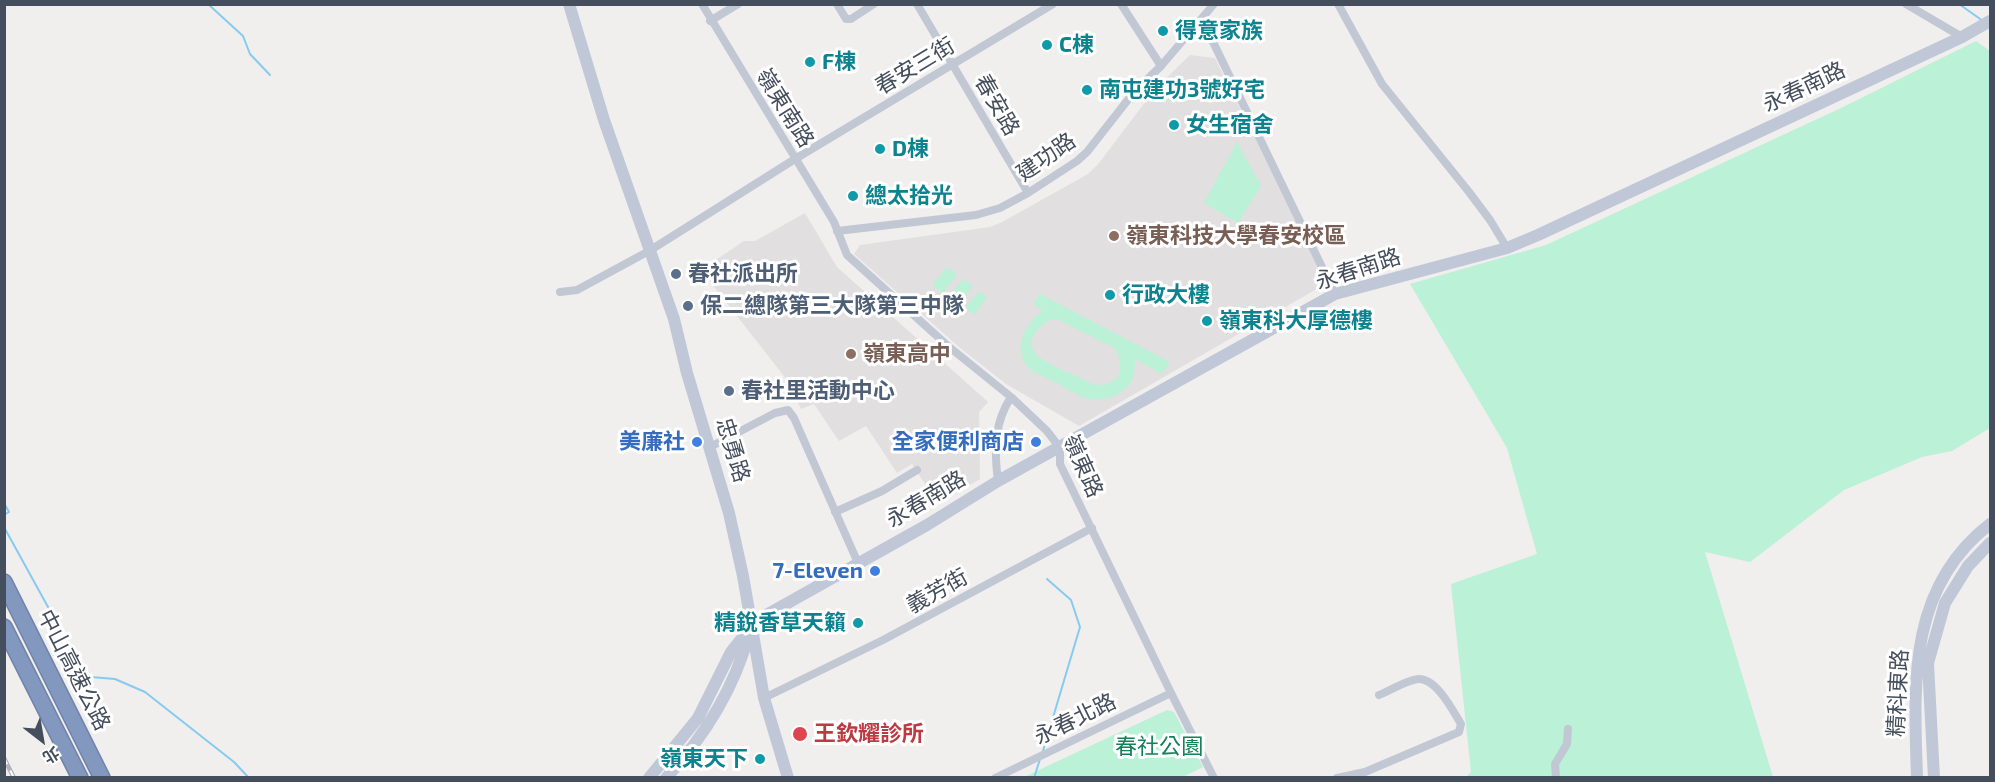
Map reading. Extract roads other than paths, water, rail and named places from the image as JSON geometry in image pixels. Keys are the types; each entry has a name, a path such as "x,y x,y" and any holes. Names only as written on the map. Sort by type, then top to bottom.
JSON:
{"highway":[{"name":"中山高速公路","path":"4,582 102,777"},
{"name":"中山高速公路","path":"4,627 80,777"}],"street":[{"name":"忠勇路","path":"569,4 603,120 674,319 687,373 729,513 743,576 764,698 788,777"},
{"name":"嶺東南路","path":"702,4 710,21 817,193 837,231"},
{"path":"710,21 738,4"},
{"path":"837,4 846,19 851,19 874,4"},
{"name":"春安路","path":"917,4 1028,193"},
{"name":"春安三街","path":"795,159 1053,4"},
{"path":"1121,4 1161,66"},
{"path":"1338,4 1382,84 1483,211 1507,248"},
{"path":"1906,4 1962,37"},
{"name":"建功路","path":"837,231 976,214 999,208 1028,193 1077,161 1134,92 1201,22 1213,5"},
{"name":"永春南路","path":"649,777 698,718 731,652 751,627 768,614 1216,358 1335,294 1507,248 1962,37 1990,21"},
{"path":"1201,22 1219,54 1335,294"},
{"path":"560,292 577,290 649,251 795,159"},
{"name":"嶺東路","path":"837,231 847,255 948,346 1011,397 1047,431 1060,448 1060,464 1214,777"},
{"path":"998,481 995,453 997,428 1003,410 1011,397"},
{"path":"710,447 775,413 788,410 794,418 858,563"},
{"path":"835,512 882,491 917,470"},
{"name":"精科東路","path":"1917,777 1914,695 1917,658 1924,628 1947,572 1990,524"},
{"name":"義芳街","path":"764,698 883,640 1092,528"},
{"name":"精科東路","path":"1934,777 1928,663 1945,603 1968,566 1990,543"},
{"path":"666,777 688,754 730,687 741,663 751,627"},
{"path":"1337,777 1365,772 1459,732 1461,724 1443,695 1425,680 1417,678 1379,695"},
{"name":"永春北路","path":"995,777 1171,693"},
{"path":"1556,777 1555,764 1567,744 1568,729"}],"waterway":[{"path":"208,4 243,36 250,54 270,75"},
{"path":"1959,4 1983,21"},
{"path":"4,503 9,512 4,515"},
{"path":"4,527 81,667 91,677 115,679 145,692 234,762 249,778"},
{"path":"1043,751 1080,627 1071,600 1047,579"},
{"path":"1034,778 1040,759"}],"railway":[{"path":"4,758 14,778"}],"place":[{"name":"得意家族","path":"1163,31"},
{"name":"C棟","path":"1047,45"},
{"name":"F棟","path":"810,62"},
{"name":"南屯建功3號好宅","path":"1087,90"},
{"name":"女生宿舍","path":"1174,125"},
{"name":"D棟","path":"880,149"},
{"name":"總太拾光","path":"853,196"},
{"name":"嶺東科技大學春安校區","path":"1114,236"},
{"name":"春社派出所","path":"676,274"},
{"name":"行政大樓","path":"1110,295"},
{"name":"保二總隊第三大隊第三中隊","path":"688,306"},
{"name":"嶺東科大厚德樓","path":"1207,321"},
{"name":"嶺東高中","path":"851,354"},
{"name":"春社里活動中心","path":"729,391"},
{"name":"美廉社","path":"697,442"},
{"name":"全家便利商店","path":"1036,442"},
{"name":"7-Eleven","path":"875,571"},
{"name":"精銳香草天籟","path":"858,623"},
{"name":"王欽耀診所","path":"800,734"},
{"name":"嶺東天下","path":"760,759"}],"park label":[{"name":"春社公園","path":"1159,747"}]}
